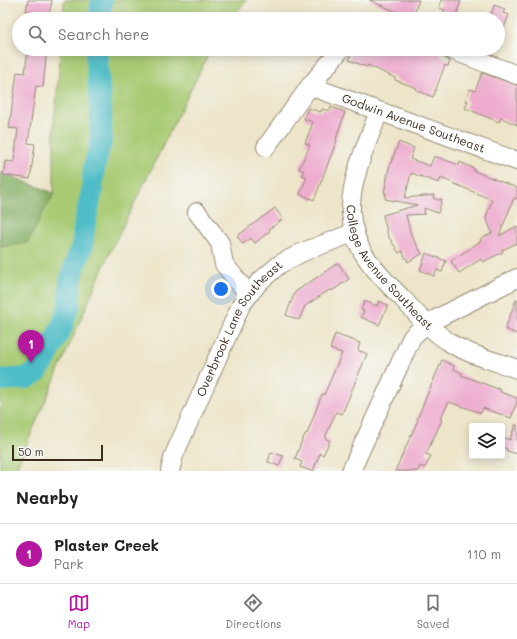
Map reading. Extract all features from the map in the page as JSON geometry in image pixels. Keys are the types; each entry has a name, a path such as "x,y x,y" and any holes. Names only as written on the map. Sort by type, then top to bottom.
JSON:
{"street":[{"path":"266,147 310,86 335,56"},
{"path":"468,56 517,74"},
{"name":"Godwin Avenue Southeast","path":"310,86 517,161"},
{"name":"College Avenue Southeast","path":"379,112 364,150 353,192 351,212 355,232 361,250 377,272 426,324 444,339 461,349 517,369"},
{"path":"197,212 220,243 224,264 249,295"},
{"name":"Overbrook Lane Southeast","path":"170,471 174,455 241,305 259,282 280,264 303,252 355,232"},
{"path":"351,471 412,337 426,324 517,278"}],"green space":[{"path":"64,0 247,0 237,12 64,12"},
{"path":"60,56 208,56 109,254 15,471 0,471 0,247 27,243 54,193 54,122"},
{"path":"0,172 54,193 27,243 0,247"}],"building":[{"path":"28,0 52,0 50,12 26,11"},
{"path":"369,0 419,0 415,12 397,12"},
{"path":"441,0 461,0 457,12 444,12 445,10 439,8"},
{"path":"494,5 505,9 504,12 492,12"},
{"path":"505,14 509,15 505,25"},
{"path":"27,56 46,56 43,87 36,86 28,143 35,144 30,179 3,175 5,161 14,162 18,129 9,128 17,72 25,73"},
{"path":"350,56 441,56 450,61 448,66 445,65 433,97 416,90 417,88 395,80 395,78 368,65 367,67 349,60"},
{"path":"482,73 517,85 517,125 502,118 499,122 465,108 468,101 465,101 470,89 475,91"},
{"path":"331,107 345,112 336,139 337,140 314,200 300,194 307,177 302,175 304,171 299,169 310,145 305,143 313,122 304,119 308,108 321,112 322,109 330,111"},
{"path":"399,142 414,148 410,159 430,166 434,156 459,165 460,162 475,169 474,171 517,188 517,199 514,198 499,236 517,226 517,243 502,250 503,252 483,262 481,259 459,273 451,261 481,241 480,239 492,233 486,217 492,200 441,178 439,183 411,173 405,198 434,195 433,198 439,200 442,199 438,213 424,208 425,214 406,215 411,235 422,254 408,262 402,251 399,253 388,236 383,215 417,205 385,199 386,193 384,193 389,168"},
{"path":"275,208 283,219 269,229 270,231 255,243 251,238 243,244 237,236"},
{"path":"426,253 446,261 442,272 437,270 434,276 420,270"},
{"path":"338,263 349,279 332,291 331,289 305,306 299,320 286,315 295,292"},
{"path":"517,300 517,334 505,329"},
{"path":"365,301 377,306 379,301 388,305 379,325 361,317 364,311 361,310"},
{"path":"335,334 360,343 358,350 367,354 342,414 336,412 325,438 330,441 323,455 320,453 313,471 311,471 300,467 302,462 295,459 302,440 306,433 307,434 322,394 324,395 342,353 330,349"},
{"path":"442,360 454,366 453,369 462,373 461,375 501,390 500,392 517,398 511,418 483,408 481,413 449,402 440,419 442,420 426,454 431,456 425,468 420,466 418,471 395,471 418,420 417,419"},
{"path":"515,425 517,425 517,454 507,451 505,448 505,438 510,440"},
{"path":"271,452 283,456 279,466 268,462"}],"waterway":[{"path":"100,12 102,0"},
{"path":"0,380 27,378 37,372 45,360 62,326 69,306 70,284 82,246 85,222 92,191 94,168 101,141 101,114 97,56"}],"place":[{"name":"Plaster Creek","path":"31,363"}]}
